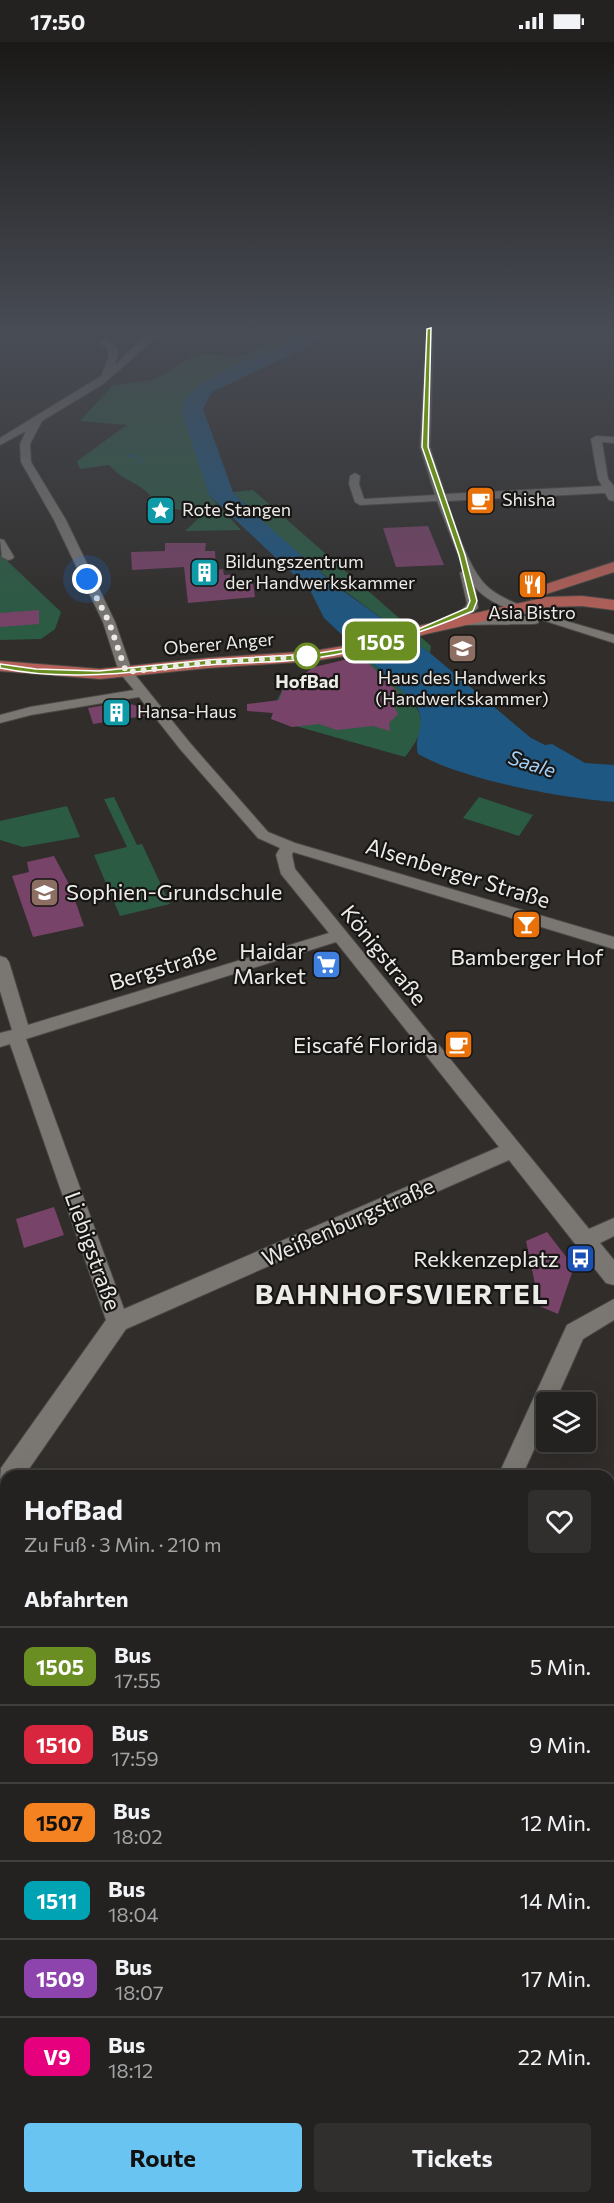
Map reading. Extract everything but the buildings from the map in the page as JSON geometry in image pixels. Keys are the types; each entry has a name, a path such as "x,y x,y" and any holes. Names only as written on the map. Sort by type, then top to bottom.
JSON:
{"main road":[{"path":"459,619 502,602 614,567"},
{"path":"459,619 562,601 614,605"},
{"name":"Oberer Anger","path":"0,666 75,674 126,672 208,663 313,656 351,650 459,619"}],"street":[{"path":"0,442 20,430"},
{"path":"30,430 26,436 24,453 26,462 60,520 109,622 126,672 185,746 263,835 289,846"},
{"path":"426,430 425,447 462,555 473,603 472,608 459,619"},
{"path":"614,440 596,440 614,501"},
{"path":"355,476 354,484 360,502 440,496 610,489"},
{"path":"0,542 8,556"},
{"path":"462,555 480,586 502,602 614,639"},
{"path":"459,619 529,620 584,628"},
{"path":"0,719 30,711 142,693"},
{"name":"Königstraße","path":"289,846 284,855 286,870 614,1276"},
{"name":"Alsenberger Straße","path":"289,846 614,944"},
{"name":"Bergstraße","path":"13,1036 338,936"},
{"name":"Liebigstraße","path":"0,962 13,1036 118,1322 14,1470"},
{"name":"Weißenburgstraße","path":"118,1322 512,1150"},
{"path":"585,1240 614,1227"},
{"path":"513,1470 575,1332 614,1309"}],"green space":[{"path":"120,430 204,430 209,495 241,530 185,531 198,519 191,512 145,503 150,495 109,465 80,469 77,461"},
{"path":"253,490 431,646 430,653 303,557 255,515 233,492"},
{"path":"0,554 61,612 55,629 41,639 0,640"},
{"path":"363,655 407,696 419,712 421,728 405,757 271,719 273,713 270,713 283,689 303,686 309,688 303,675 314,667 340,664 339,662"},
{"path":"114,797 137,845 142,844 170,904 120,916 94,855 127,847 104,799"},
{"path":"479,797 533,815 519,836 463,818"},
{"path":"67,806 80,837 23,847 0,840 0,821"}],"water":[{"name":"Saale","path":"188,430 211,430 233,492 251,511 335,585 430,653 531,738 545,745 552,744 585,763 614,765 614,802 540,792 486,780 460,772 418,754 417,741 421,720 416,704 324,618 310,590 209,495"}],"pier":[{"path":"400,628 418,640 360,656 346,643"}],"waterway":[{"path":"129,456 135,456"},
{"path":"140,464 141,458"}],"bus line":[{"name":"1505","path":"0,666 36,671 99,674 208,663 313,656 351,650 423,630 462,615 470,610 473,601 462,555 431,470 425,447 425,430"}],"place":[{"name":"Shisha","path":"481,500"},
{"name":"Rote Stangen","path":"161,510"},
{"name":"Bildungszentrum der Handwerkskammer","path":"204,572"},
{"name":"Asia Bistro","path":"532,584"},
{"name":"Haus des Handwerks (Handwerkskammer)","path":"462,649"},
{"name":"HofBad","path":"307,656"},
{"name":"Hansa-Haus","path":"116,712"},
{"name":"Sophien-Grundschule","path":"45,892"},
{"name":"Bamberger Hof","path":"527,925"},
{"name":"Haidar Market","path":"327,964"},
{"name":"Eiscafé Florida","path":"459,1045"},
{"name":"Rekkenzeplatz","path":"580,1259"}],"district":[{"name":"BAHNHOFSVIERTEL","path":"402,1294"}],"route":[{"path":"87,579 109,622 126,672 307,656"}]}
